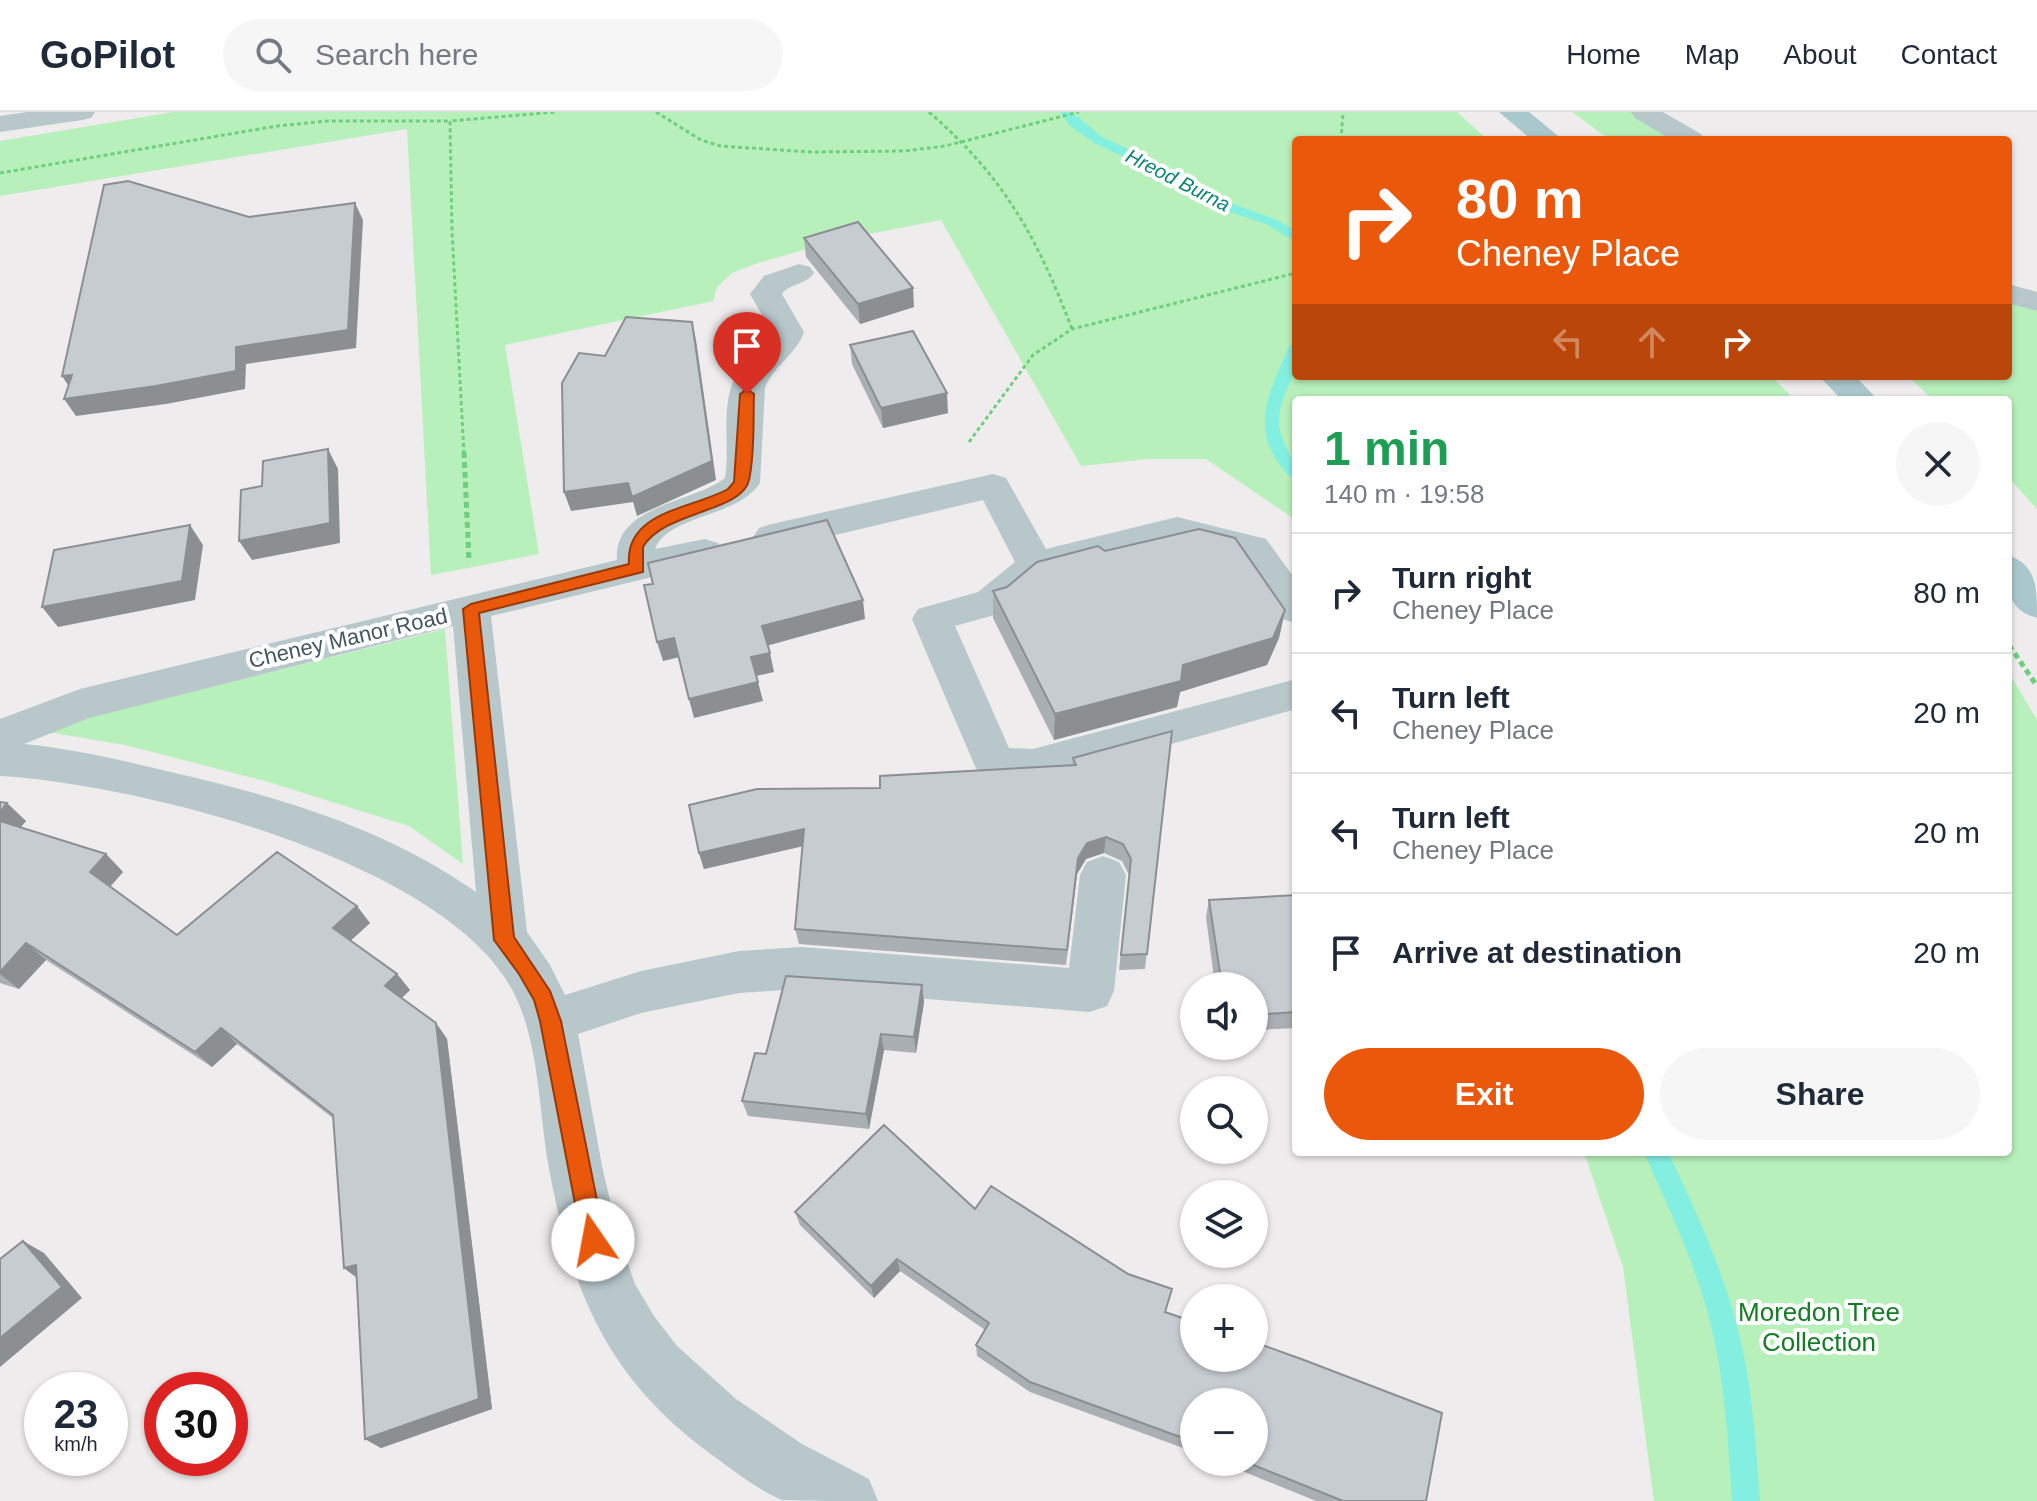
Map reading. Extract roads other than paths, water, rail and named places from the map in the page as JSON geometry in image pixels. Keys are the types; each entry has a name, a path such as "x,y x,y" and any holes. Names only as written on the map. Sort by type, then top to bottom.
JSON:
{"main road":[{"path":"1512,112 1544,136"},
{"path":"1840,380 1857,396"},
{"path":"2012,573 2037,604"}],"street":[{"path":"1644,112 1684,136"},
{"path":"0,124 73,113"},
{"path":"637,568 635,547 642,536 660,521 720,500 742,483 748,390 758,368 782,348 788,332 766,294 768,287 799,273"},
{"path":"2012,294 2037,302"},
{"path":"471,609 993,486 1036,565"},
{"path":"1292,603 1253,548 1177,529 1036,565 991,602 932,619 995,764 1033,766 1292,695"},
{"name":"Cheney Manor Road","path":"0,736 80,705 342,638 471,609 504,940"},
{"path":"0,759 81,767 233,803 271,816 386,858 427,881 504,940 531,977 551,1021 593,1240 615,1305 645,1352 783,1487 847,1501"},
{"path":"551,1021 641,992 739,972 801,968 1090,991 1103,875"}],"waterway":[{"name":"Hreod Burna","path":"1066,112 1073,122 1098,140 1171,174 1217,203 1279,225 1292,234"},
{"name":"Hreod Burna","path":"1292,356 1276,396 1271,425 1274,440 1292,469"},
{"name":"Hreod Burna","path":"1658,1156 1701,1254 1728,1341 1736,1386 1746,1501"}],"park label":[{"name":"Moredon Tree Collection","path":"1819,1327"}]}
